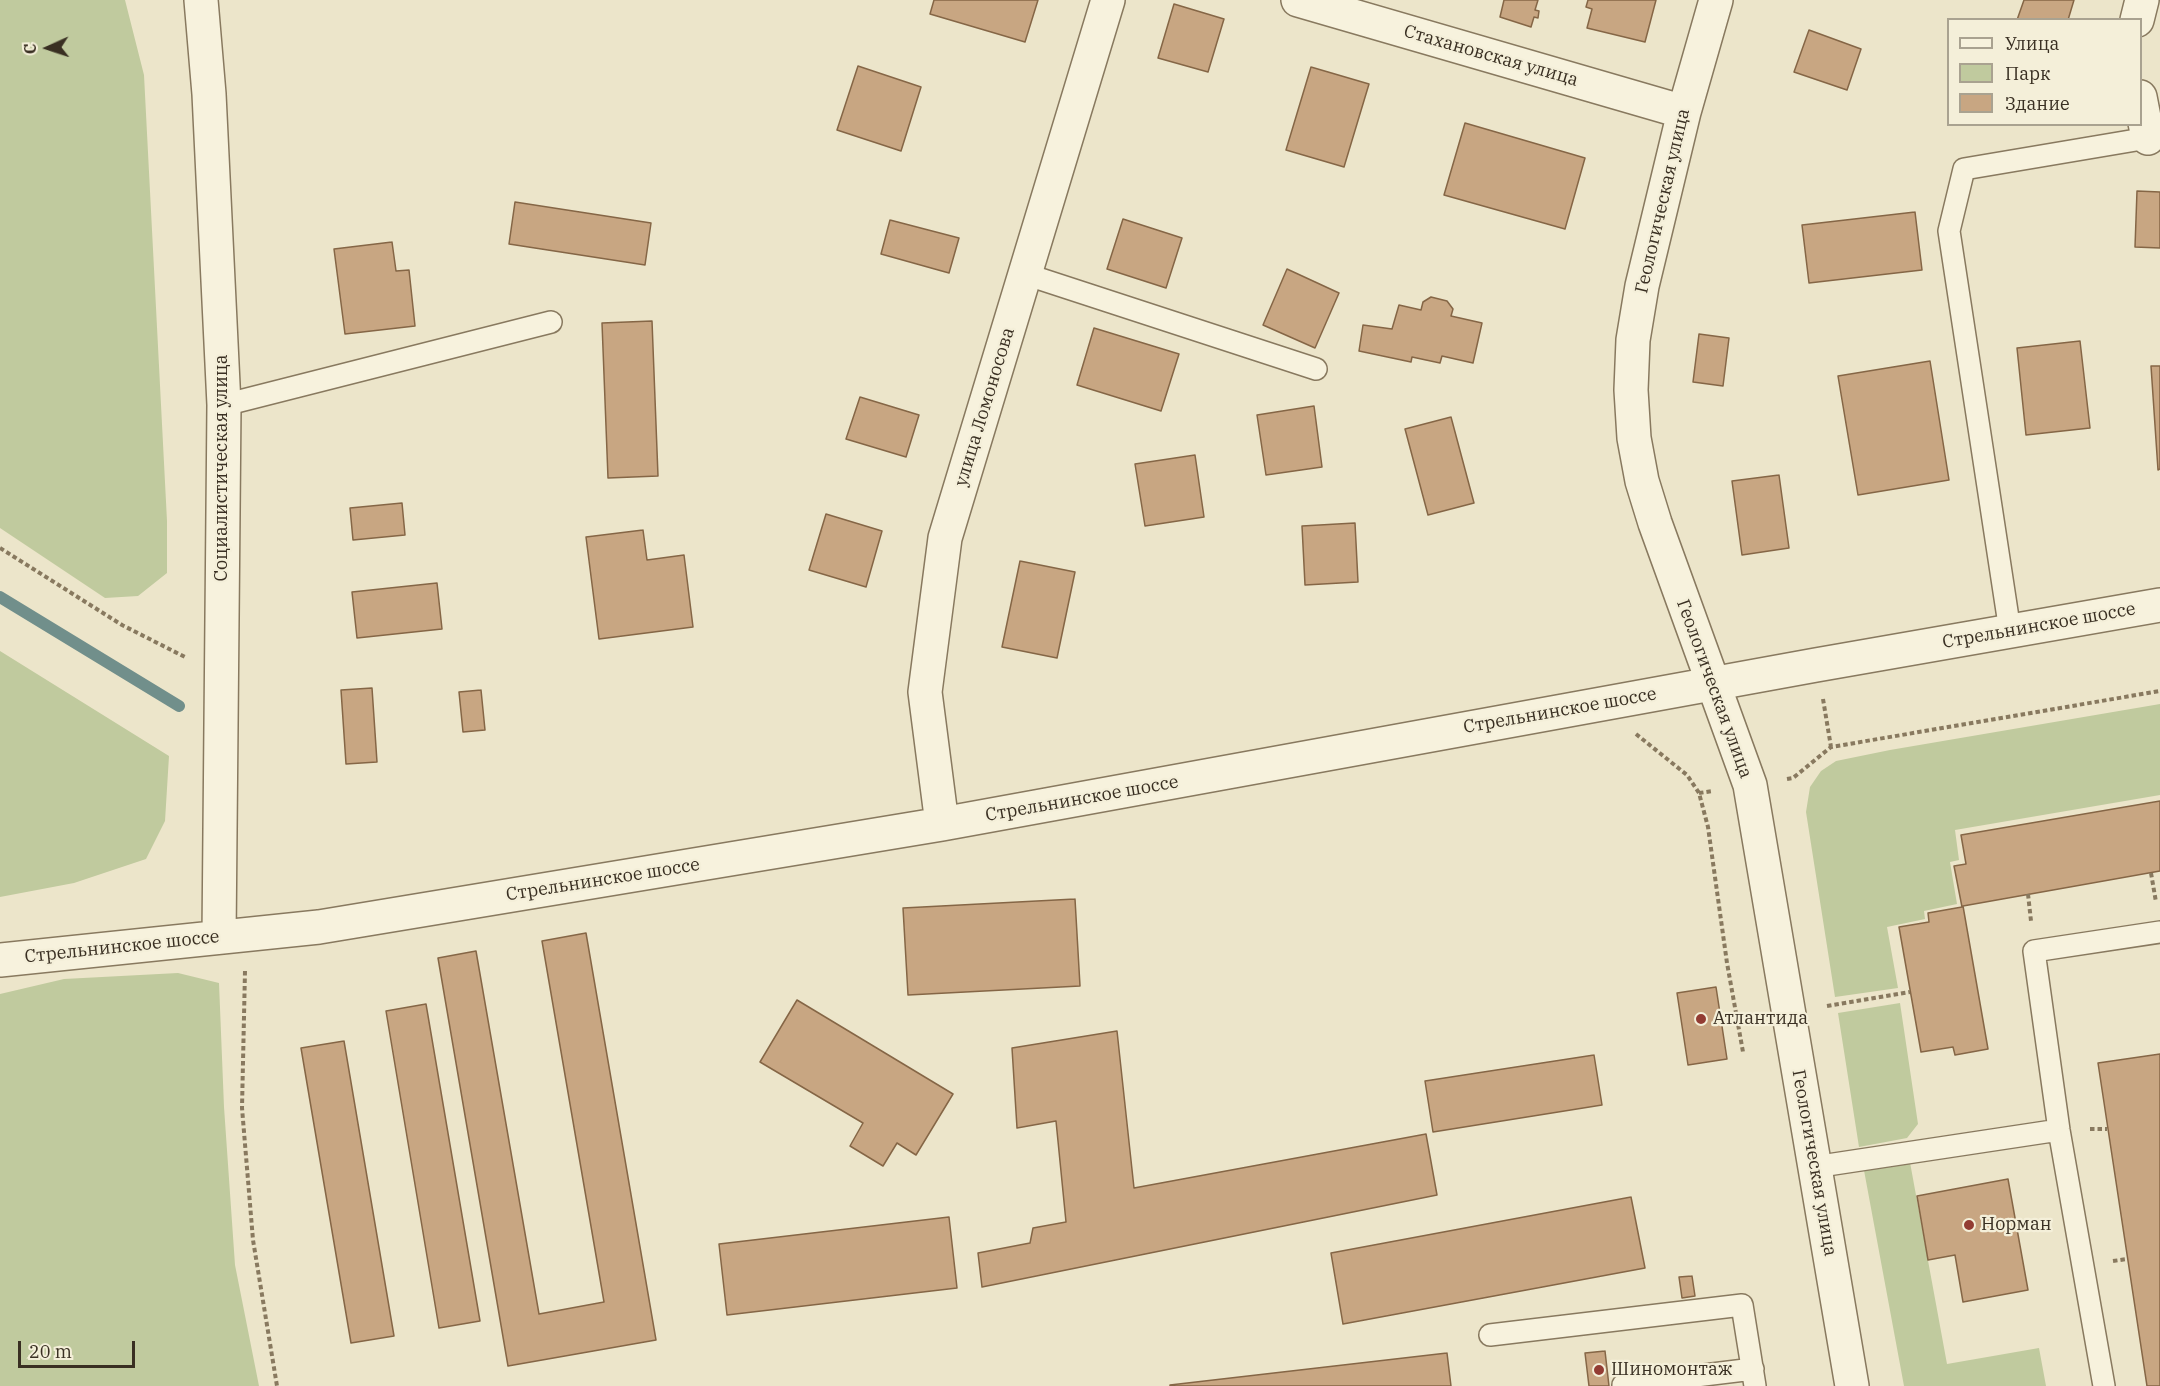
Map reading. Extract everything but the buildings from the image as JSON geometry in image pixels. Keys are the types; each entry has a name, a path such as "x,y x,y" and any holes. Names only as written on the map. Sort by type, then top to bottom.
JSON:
{"street":[{"name":"Социалистическая улица","path":"201,0 209,94 224,405 221,675 232,936"},
{"name":"улица Ломоносова","path":"942,824 925,692 945,538 1108,0"},
{"name":"Стахановская улица","path":"1298,0 1684,112"},
{"name":"Геологическая улица","path":"1716,0 1684,112 1642,286 1633,340 1631,390 1634,438 1642,481 1655,523 1711,683 1750,785 1852,1386"},
{"path":"2138,18 2142,0"},
{"path":"2142,107 2148,138"},
{"name":"Стрельнинское шоссе","path":"0,960 319,927 942,824 1711,683 2160,605"}],"lane":[{"path":"2010,631 1949,231 1964,169 2148,138"},
{"path":"1025,274 1316,369"},
{"path":"224,405 552,322"},
{"path":"2104,1386 2059,1130 2034,951 2159,922"},
{"path":"1814,1167 2059,1130"},
{"path":"1490,1335 1742,1305 1754,1377 1623,1384"}],"path":[{"path":"0,548 122,625 221,675"},
{"path":"1793,778 1831,747 2160,691"},
{"path":"1821,692 1831,747"},
{"path":"1621,700 1625,726 1688,775 1700,793 1708,827 1726,963 1743,1052"},
{"path":"1700,793 1713,791"},
{"path":"2151,873 2159,922"},
{"path":"232,936 253,1240 278,1386"},
{"path":"1827,1006 1910,992"},
{"path":"271,1386 276,1380"}],"green space":[{"path":"0,0 125,0 144,75 167,521 167,573 138,596 105,598 0,528"},
{"path":"0,651 169,756 165,821 146,859 74,883 0,897"},
{"path":"2160,704 2160,795 1955,830 1959,860 1950,862 1957,904 1924,911 1925,919 1887,927 1898,988 1835,997 1806,812 1810,787 1821,771 1836,761 1890,750"},
{"path":"178,973 219,983 224,1107 235,1265 259,1386 0,1386 0,994 64,979"},
{"path":"1900,1003 1918,1124 1907,1138 1859,1147 1838,1013"},
{"path":"1909,1157 1947,1364 2039,1348 2046,1386 1904,1386 1863,1165"}],"waterway":[{"path":"0,597 179,706"}],"place":[{"name":"Атлантида","path":"1701,1019"},
{"name":"Норман","path":"1969,1225"},
{"name":"Шиномонтаж","path":"1599,1370"}]}
